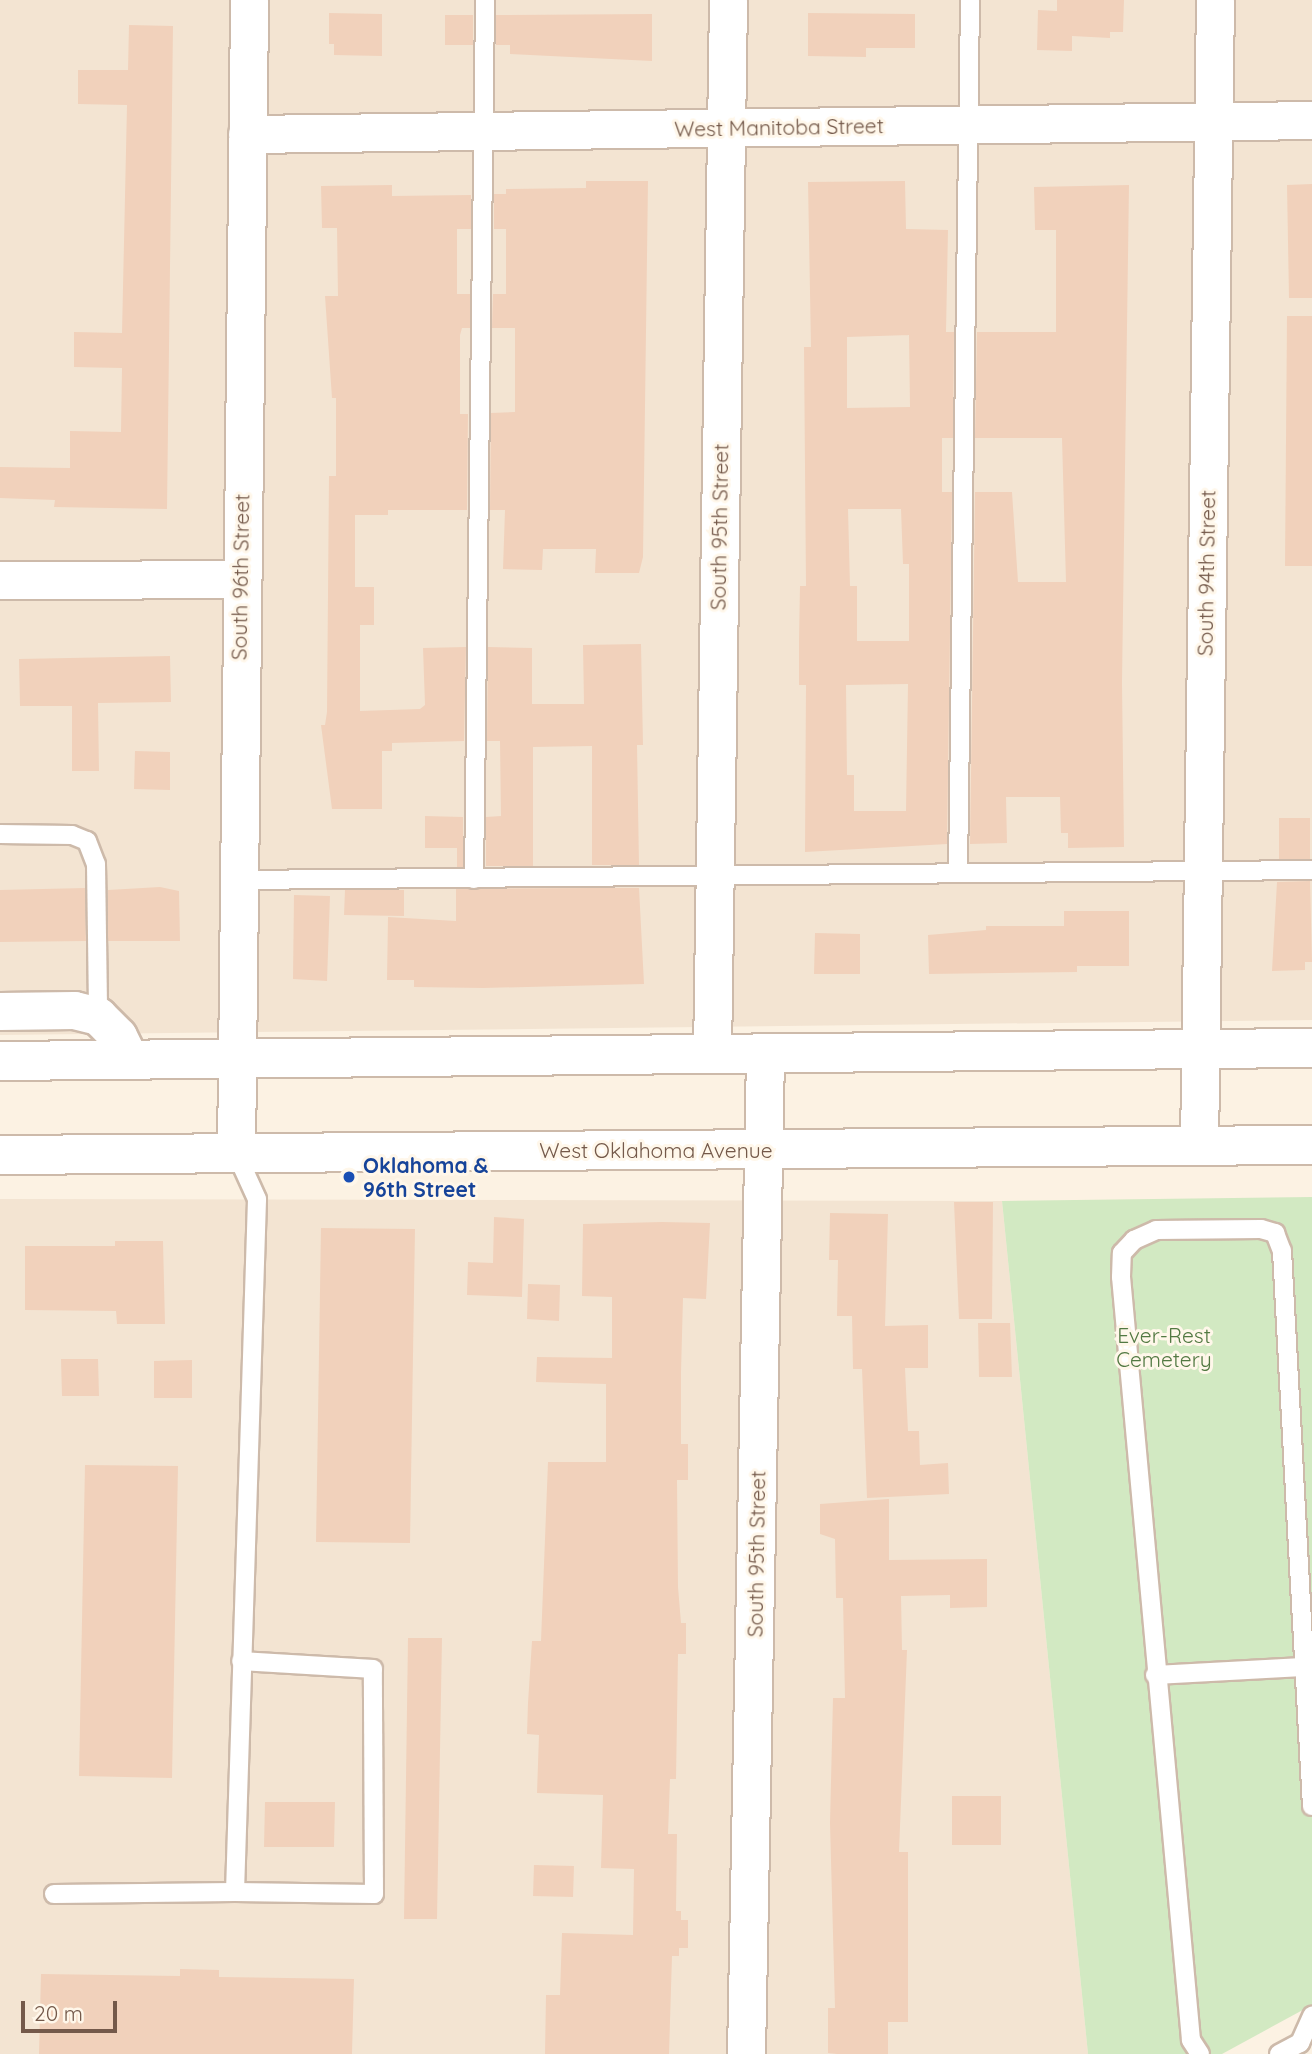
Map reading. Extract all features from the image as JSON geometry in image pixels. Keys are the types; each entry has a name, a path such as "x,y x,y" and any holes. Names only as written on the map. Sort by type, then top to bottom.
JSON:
{"main road":[{"path":"0,1061 1312,1048"},
{"name":"West Oklahoma Avenue","path":"0,1155 1312,1145"}],"street":[{"name":"South 96th Street","path":"236,1153 236,880 249,0"},
{"name":"South 95th Street","path":"712,1054 728,0"},
{"name":"South 94th Street","path":"1199,1146 1200,873 1215,0"},
{"name":"West Manitoba Street","path":"247,134 1312,120"},
{"path":"0,580 240,579"},
{"path":"0,1012 74,1010 98,1016 118,1036 129,1059"},
{"name":"South 95th Street","path":"746,2054 765,1054"}],"lane":[{"path":"474,879 485,0"},
{"path":"958,871 970,0"},
{"path":"0,834 72,835 87,841 96,864 98,1016"},
{"path":"236,880 958,871 1200,873 1312,870"},
{"path":"235,1892 257,1199 236,1153"},
{"path":"1200,2054 1191,2040 1154,1675 1121,1277 1122,1253 1134,1240 1156,1230 1261,1229 1275,1233 1282,1251 1312,1806"},
{"path":"54,1894 374,1894 373,1669 242,1661"},
{"path":"1154,1675 1303,1667"},
{"path":"1279,2054 1300,2043 1312,2016"}],"shaded area":[{"path":"0,0 1312,0 1312,1020 0,1035"},
{"path":"0,1199 1002,1201 1088,2054 0,2054"}],"green space":[{"name":"Ever-Rest Cemetery","path":"1312,1197 1312,2005 1222,2054 1088,2054 1002,1201"}],"building":[{"path":"1057,0 1124,0 1123,32 1110,32 1110,38 1072,36 1072,51 1037,50 1038,10 1057,11"},
{"path":"329,13 382,14 382,56 334,55 334,44 329,44"},
{"path":"808,13 915,14 915,48 866,48 866,57 808,56"},
{"path":"652,14 652,61 510,54 510,45 496,45 496,15"},
{"path":"445,15 473,15 473,45 445,45"},
{"path":"129,25 173,26 167,509 54,507 55,500 0,498 0,467 70,468 70,431 121,432 122,368 74,367 74,332 122,333 127,105 78,104 78,70 128,70"},
{"path":"586,181 648,181 643,557 639,573 595,573 596,549 543,549 542,570 503,569 505,510 490,510 491,413 515,412 515,328 492,328 493,294 506,294 506,229 494,229 494,194 506,194 506,189 586,188"},
{"path":"905,181 906,229 948,230 946,332 954,332 953,438 942,438 942,492 952,492 947,844 805,852 806,685 799,685 799,641 800,586 806,586 804,347 811,347 808,182","holes":["909,335 910,407 847,408 847,337","848,509 901,509 903,564 909,564 909,641 857,641 857,586 850,586","908,684 906,811 854,811 854,775 847,775 846,685"]},
{"path":"1312,184 1312,298 1289,298 1287,185"},
{"path":"392,185 392,196 471,195 471,229 457,229 457,294 470,294 470,328 462,328 460,335 460,414 468,414 467,510 388,510 388,515 355,515 355,587 374,587 374,625 360,625 360,711 420,709 425,705 423,648 466,647 464,741 392,743 392,751 382,751 382,809 332,809 321,725 325,725 327,712 329,476 336,476 336,398 332,398 325,296 338,296 337,228 322,228 321,186"},
{"path":"1129,185 1122,683 1124,847 1068,848 1068,833 1061,833 1060,797 1006,797 1007,843 970,844 975,492 1012,492 1018,582 1066,582 1062,438 975,438 977,332 1056,332 1056,230 1035,230 1034,187"},
{"path":"1287,316 1312,316 1312,566 1285,566"},
{"path":"641,644 643,745 637,745 639,865 592,865 592,746 533,747 533,866 486,866 486,817 501,816 500,741 487,741 488,647 532,648 532,704 584,704 583,645"},
{"path":"170,656 171,702 98,703 99,771 72,771 72,706 20,706 19,659"},
{"path":"135,751 170,752 170,790 134,789"},
{"path":"425,816 463,817 463,867 457,867 457,848 425,848"},
{"path":"1279,818 1310,818 1310,859 1279,859"},
{"path":"1310,881 1312,962 1305,962 1305,970 1272,971 1277,882"},
{"path":"160,887 179,891 180,941 108,941 108,890"},
{"path":"85,888 86,941 0,942 0,890"},
{"path":"639,888 644,984 414,987 414,980 387,980 388,917 456,921 456,889"},
{"path":"345,890 404,890 404,916 344,915"},
{"path":"294,895 330,896 327,981 293,979"},
{"path":"1064,911 1129,911 1129,966 1077,966 1077,972 929,974 928,935 986,930 986,926 1064,926"},
{"path":"815,933 860,934 860,974 814,974"},
{"path":"954,1202 993,1202 992,1319 959,1319"},
{"path":"830,1213 888,1214 885,1326 928,1325 928,1368 905,1368 908,1431 919,1431 920,1465 948,1463 949,1494 867,1498 862,1369 853,1369 852,1316 837,1316 838,1260 829,1260"},
{"path":"494,1217 524,1219 522,1297 467,1295 468,1262 493,1263"},
{"path":"710,1223 706,1299 683,1298 681,1444 688,1444 688,1480 677,1480 678,1587 681,1623 686,1623 686,1654 678,1654 676,1779 670,1779 668,1834 677,1834 676,1911 681,1911 681,1920 688,1920 688,1948 679,1948 679,1956 672,1956 669,2054 545,2054 546,1995 560,1995 562,1933 633,1935 634,1869 601,1868 603,1795 537,1793 539,1735 527,1734 528,1703 532,1641 541,1641 548,1462 606,1462 606,1384 536,1382 537,1357 612,1358 612,1297 582,1296 583,1224"},
{"path":"321,1228 415,1229 410,1543 316,1542"},
{"path":"115,1241 163,1241 165,1324 117,1324 116,1311 25,1310 25,1246 115,1246"},
{"path":"528,1284 560,1285 559,1321 527,1319"},
{"path":"978,1323 1010,1323 1012,1377 979,1377"},
{"path":"61,1359 98,1359 99,1396 62,1396"},
{"path":"192,1360 192,1398 154,1398 154,1361"},
{"path":"85,1465 178,1466 172,1778 79,1776"},
{"path":"889,1499 889,1560 987,1559 987,1607 950,1608 950,1595 901,1596 902,1650 907,1650 899,1852 908,1852 908,2022 888,2022 888,2054 837,2054 828,2053 828,2008 835,2008 830,1823 833,1698 845,1698 843,1598 836,1598 835,1539 820,1534 820,1504"},
{"path":"408,1638 442,1638 437,1919 404,1919"},
{"path":"952,1796 1001,1796 1001,1845 952,1845"},
{"path":"265,1802 335,1802 334,1847 264,1847"},
{"path":"534,1865 574,1866 573,1897 533,1896"},
{"path":"180,1969 219,1970 219,1977 354,1979 352,2054 39,2054 41,1974 180,1976"}],"place":[{"name":"Oklahoma & 96th Street","path":"349,1177"}]}
